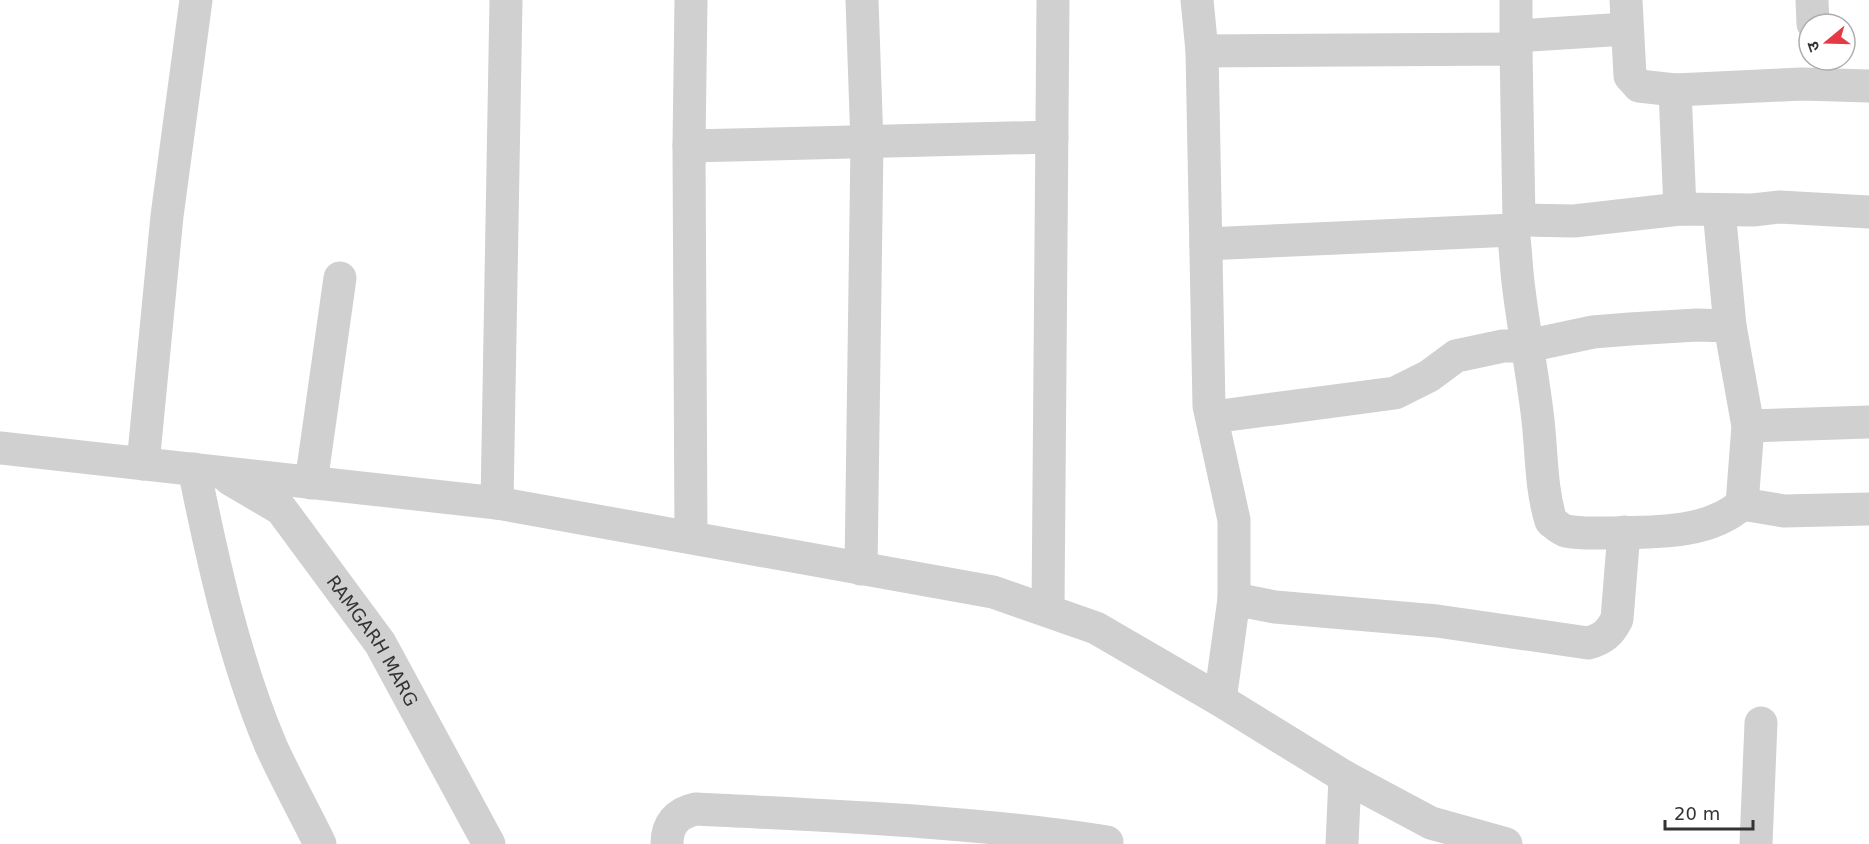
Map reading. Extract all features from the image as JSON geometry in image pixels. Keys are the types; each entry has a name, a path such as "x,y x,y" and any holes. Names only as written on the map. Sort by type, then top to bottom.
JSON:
{"street":[{"path":"143,464 167,216 196,0"},
{"path":"497,503 506,0"},
{"path":"691,0 689,146 691,537"},
{"path":"861,570 867,144 862,0"},
{"path":"1048,609 1053,0"},
{"path":"1197,0 1202,51 1209,406 1234,520 1234,599 1220,700"},
{"path":"1516,0 1516,225 1527,346 1551,521 1563,531 1651,532 1709,523 1730,514 1742,504 1748,426 1730,326 1719,210"},
{"path":"1202,51 1516,42 1626,14 1630,76 1639,86 1676,90 1817,72 1869,86"},
{"path":"1676,90 1680,209"},
{"path":"689,146 867,144 1052,137"},
{"path":"1206,244 1574,221 1680,209 1753,210 1780,207 1869,212"},
{"path":"311,483 340,278"},
{"path":"1213,417 1395,393 1429,376 1456,356 1503,346 1527,346 1593,332 1697,325 1730,326"},
{"path":"1748,426 1869,422"},
{"path":"0,448 497,503 993,592 1048,609 1096,628 1220,700 1345,777 1431,823 1506,844"},
{"path":"206,471 216,573 247,675 271,745 320,844"},
{"name":"RAMGARH MARG","path":"206,471 281,508 380,643 489,844"},
{"path":"1742,504 1784,511 1869,509"},
{"path":"1234,599 1275,607 1437,621 1588,643 1602,639 1611,631 1617,619 1624,532"},
{"path":"1756,844 1761,723"},
{"path":"1342,844 1345,777"},
{"path":"667,844 667,832 673,820 683,812 696,809 950,824 1107,842"}]}
